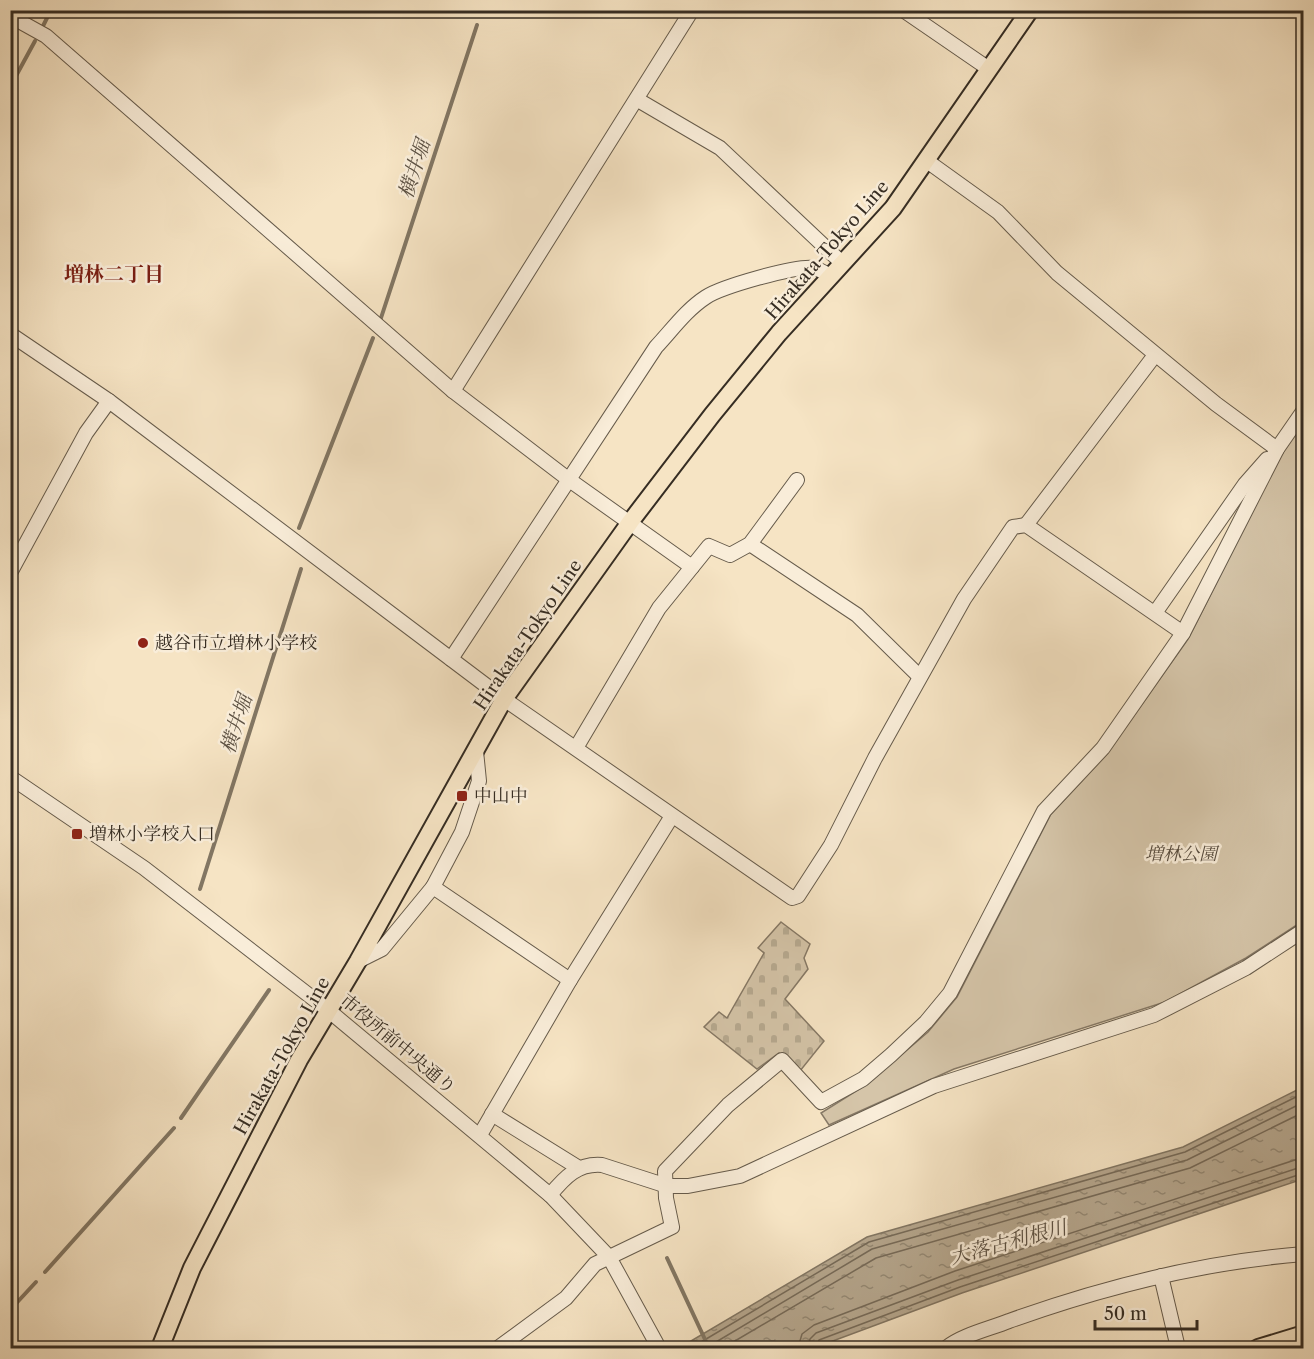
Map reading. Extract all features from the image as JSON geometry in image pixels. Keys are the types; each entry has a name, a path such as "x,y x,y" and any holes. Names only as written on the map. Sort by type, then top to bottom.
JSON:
{"main road":[{"name":"Hirakata-Tokyo Line","path":"160,1348 192,1268 299,1060 358,961 504,699 631,522 727,397 842,263 893,208 1030,10"},
{"path":"1258,1348 1304,1334"}],"street":[{"path":"453,391 638,100 692,10"},
{"path":"903,10 989,69"},
{"path":"10,16 40,31 453,391 568,479 692,567"},
{"path":"638,100 720,148 842,263"},
{"path":"927,161 999,212 1057,273 1155,355 1277,449"},
{"path":"451,659 656,347 691,308 730,286 798,270 813,268 831,276"},
{"path":"10,334 109,400 504,699 792,898 798,896 831,845 920,676 964,599 1013,527 1026,525 1183,633"},
{"path":"1026,525 1155,355"},
{"path":"10,573 86,433 109,400"},
{"path":"498,1348 566,1298 595,1264 672,1227 666,1198 665,1171 728,1106 782,1060 821,1102 863,1079 926,1022 950,993 1044,811 1103,748 1183,633 1277,449 1304,410"},
{"path":"1155,613 1245,484 1277,449"},
{"path":"576,748 659,608 709,546 730,555 750,544 797,480"},
{"path":"750,544 857,615 920,676"},
{"path":"358,961 382,949 433,888 462,832 479,781 476,751"},
{"name":"市役所前中央通り","path":"10,777 144,868 328,1010 550,1195 609,1257 659,1348"},
{"path":"480,1135 570,980 672,816"},
{"path":"433,888 570,980"},
{"path":"550,1195 564,1178 579,1168 591,1164 602,1165 667,1185 688,1186 740,1176 945,1082 1154,1015 1246,968 1304,930"},
{"path":"492,1114 579,1168"},
{"path":"946,1348 978,1333 1042,1309 1161,1276 1209,1266 1304,1254"},
{"path":"1161,1276 1178,1348"}],"green space":[{"name":"増林公園","path":"1303,420 1303,921 1246,958 1165,1002 954,1069 829,1125 821,1113 866,1085 928,1032 957,997 1051,814 1106,755 1188,639 1280,457"},
{"path":"781,922 810,944 804,958 808,969 785,999 824,1041 800,1071 779,1053 757,1069 704,1027 719,1012 727,1018 764,953 758,948"}],"water":[{"name":"大落古利根川","path":"1303,1087 1303,1179 962,1293 814,1348 679,1348 867,1237 1183,1147"}],"waterway":[{"path":"42,28 51,10"},
{"name":"横井堀","path":"380,321 477,25"},
{"path":"10,87 35,41"},
{"name":"横井堀","path":"299,528 373,338"},
{"name":"横井堀","path":"200,889 301,569"},
{"path":"181,1118 269,990"},
{"path":"45,1272 174,1128"},
{"path":"667,1258 709,1348"},
{"path":"10,1310 36,1282"}],"place":[{"name":"越谷市立増林小学校","path":"143,643"},
{"name":"中山中","path":"462,796"},
{"name":"増林小学校入口","path":"77,834"}],"district":[{"name":"増林二丁目","path":"114,274"}]}
